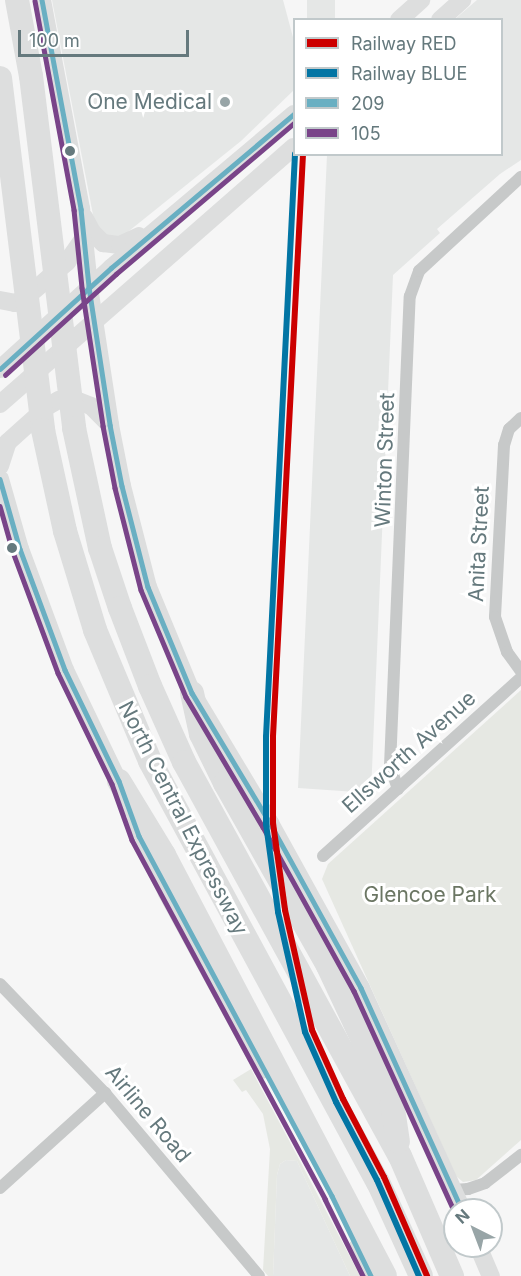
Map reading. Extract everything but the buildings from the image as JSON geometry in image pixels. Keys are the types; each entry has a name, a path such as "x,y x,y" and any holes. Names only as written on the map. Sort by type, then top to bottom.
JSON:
{"highway":[{"name":"North Central Expressway","path":"17,0 31,76 74,428 100,548 150,686 184,762 400,1156 452,1276"},
{"name":"North Central Expressway","path":"0,78 43,430 63,522 95,630 150,761 378,1182 421,1276"},
{"path":"192,693 201,734 220,773 328,966 392,1102 400,1156"},
{"path":"119,781 164,855 385,1276"}],"main road":[{"path":"42,0 81,209 79,245 89,324 122,486 148,587 192,693 270,823 361,988 457,1198"},
{"path":"401,18 421,0"},
{"path":"442,18 462,0"},
{"path":"0,369 167,220 293,115"},
{"path":"7,398 293,148"},
{"path":"244,157 262,176"},
{"path":"81,209 96,238 112,246 125,244 167,220"},
{"path":"0,300 15,303 24,299 67,262 79,245"},
{"path":"0,466 8,442 48,406 59,400 73,399 91,406 110,425"},
{"name":"North Central Expressway","path":"0,478 20,549 65,670 119,781 140,836 167,892 326,1186 371,1276"},
{"path":"483,1258 491,1276"}],"street":[{"name":"Winton Street","path":"398,789 390,766 410,296 419,271 521,177"},
{"name":"Anita Street","path":"521,418 509,429 504,445 495,617 507,652 521,672"},
{"name":"Ellsworth Avenue","path":"323,856 521,678"},
{"name":"Airline Road","path":"0,984 105,1093 259,1276"},
{"path":"0,1188 105,1093"},
{"path":"454,1190 477,1187 521,1155"}],"shaded area":[{"path":"52,0 283,0 293,37 293,91 241,141 124,235 118,237 105,235 94,220"},
{"path":"307,0 335,0 335,18 307,18"},
{"path":"477,0 521,0 521,160 500,174 437,229 440,233 393,275 371,793 298,788 327,156 503,156 503,18 456,18"},
{"path":"286,1160 297,1161 350,1276 273,1276 277,1175 280,1164"}],"green space":[{"name":"Glencoe Park","path":"521,690 521,1140 476,1180 463,1182 456,1176 322,879 328,864"},
{"path":"251,1069 360,1276 350,1276 297,1161 286,1160 280,1164 277,1175 273,1276 268,1276 263,1270 270,1149 263,1114 246,1090 242,1092 233,1080"}],"rail line":[{"name":"BLUE","path":"295,156 266,737 266,824 278,912 305,1032 336,1102 377,1180 419,1276"},
{"name":"RED","path":"303,156 273,737 273,823 285,910 312,1030 343,1099 384,1177 427,1276"}],"transit line":[{"name":"209","path":"42,0 81,209 89,287 110,425 122,486 148,587 192,693 270,823 361,988 457,1198"},
{"name":"105","path":"35,1 74,210 82,288 103,426 115,488 141,590 186,697 263,827 354,991 448,1198"},
{"name":"209","path":"0,369 111,268 293,115"},
{"name":"105","path":"5,375 116,274 293,124"},
{"name":"209","path":"0,479 20,549 65,670 119,781 139,836 332,1196 371,1276"},
{"name":"105","path":"0,506 13,552 58,673 112,784 132,840 325,1199 363,1276"}],"place":[{"name":"One Medical","path":"225,102"}]}
